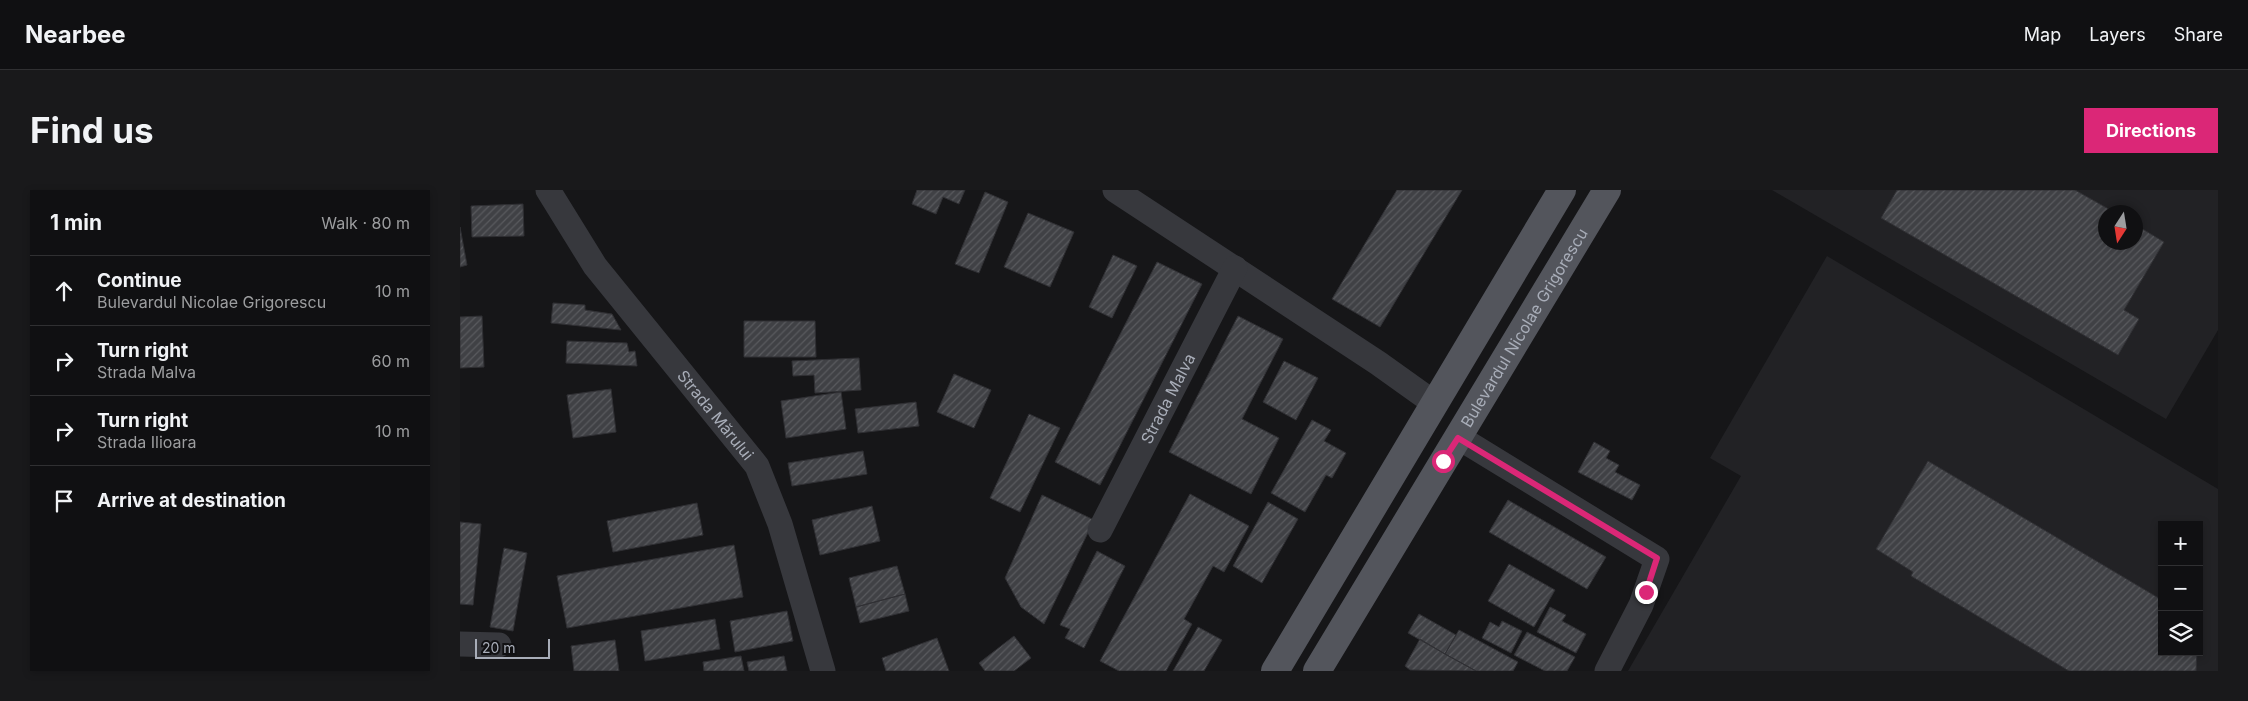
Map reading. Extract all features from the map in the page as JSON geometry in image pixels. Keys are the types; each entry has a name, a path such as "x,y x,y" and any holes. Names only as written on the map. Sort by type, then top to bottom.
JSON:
{"main road":[{"path":"1275,671 1562,190"},
{"name":"Bulevardul Nicolae Grigorescu","path":"1317,671 1607,190"},
{"path":"1434,403 1458,438"}],"street":[{"name":"Strada Mărului","path":"548,190 595,266 757,466 780,524 824,671"},
{"path":"1115,190 1235,268 1434,403"},
{"name":"Strada Malva","path":"1100,530 1235,268"},
{"path":"1458,438 1657,558 1641,605 1607,671"},
{"path":"460,644 499,645"}],"shaded area":[{"path":"1772,190 2218,190 2218,330 2166,419"},
{"path":"1827,256 2218,489 2218,671 1628,671 1741,476 1710,458"}],"building":[{"path":"917,190 965,190 959,204 943,197 936,214 912,204"},
{"path":"1397,190 1462,190 1380,327 1332,299"},
{"path":"1897,190 2075,190 2102,205 2098,205 2098,250 2143,250 2143,229 2164,242 2124,310 2139,319 2118,355 1881,218"},
{"path":"985,192 1008,202 979,273 955,264"},
{"path":"523,204 524,236 472,237 471,206"},
{"path":"1028,213 1074,232 1050,287 1004,267"},
{"path":"460,227 467,265 460,267"},
{"path":"1113,255 1137,266 1112,318 1089,307"},
{"path":"1157,262 1202,284 1100,485 1055,462"},
{"path":"553,303 585,305 585,310 612,314 621,330 551,323"},
{"path":"482,316 484,367 460,368 460,317"},
{"path":"1238,316 1283,339 1242,419 1279,438 1251,494 1169,452"},
{"path":"744,321 815,321 816,357 744,357"},
{"path":"567,341 627,343 629,352 635,351 637,366 566,363"},
{"path":"859,358 861,390 815,393 814,375 793,376 792,361"},
{"path":"1284,361 1318,378 1296,420 1263,402"},
{"path":"954,374 991,390 974,428 937,412"},
{"path":"611,389 616,432 573,438 567,395"},
{"path":"841,392 846,429 786,438 781,401"},
{"path":"916,402 919,426 858,433 855,409"},
{"path":"1029,414 1060,428 1020,512 990,498"},
{"path":"1312,420 1331,430 1324,441 1346,453 1332,478 1326,475 1305,512 1271,493"},
{"path":"1594,442 1610,451 1606,458 1619,465 1615,472 1640,485 1632,500 1578,472"},
{"path":"863,451 867,474 792,486 788,463"},
{"path":"1928,461 2158,598 2158,656 2197,656 2196,671 2069,671 1911,576 1913,572 1876,549"},
{"path":"1190,494 1249,526 1224,572 1213,566 1184,619 1192,624 1166,671 1119,671 1100,661"},
{"path":"1042,495 1094,520 1044,624 1021,607 1005,578"},
{"path":"1508,500 1606,557 1587,589 1489,532"},
{"path":"1268,502 1298,519 1262,583 1233,566"},
{"path":"697,503 703,535 613,552 607,521"},
{"path":"872,506 880,541 820,555 812,520"},
{"path":"460,522 481,524 473,605 460,604"},
{"path":"734,545 743,597 567,628 557,576"},
{"path":"504,548 527,553 513,631 490,627"},
{"path":"1097,551 1125,566 1084,648 1065,638 1070,629 1060,625"},
{"path":"1509,564 1555,590 1534,627 1488,601"},
{"path":"897,566 905,594 856,607 849,578"},
{"path":"905,594 909,611 860,623 856,607"},
{"path":"1550,607 1566,615 1562,621 1586,634 1576,653 1537,632"},
{"path":"787,611 793,641 735,652 730,621"},
{"path":"1419,614 1456,635 1445,654 1408,633"},
{"path":"715,619 720,649 645,661 641,631"},
{"path":"1502,621 1522,631 1511,653 1482,638 1490,622 1499,627"},
{"path":"1198,627 1222,640 1204,671 1173,671"},
{"path":"1459,630 1518,662 1513,671 1476,671 1445,654"},
{"path":"1527,632 1575,657 1567,671 1545,671 1514,655"},
{"path":"1014,636 1031,658 1014,671 985,671 979,663"},
{"path":"937,638 949,671 886,671 882,658"},
{"path":"1420,639 1476,671 1410,670 1405,666"},
{"path":"615,640 619,671 574,671 571,646"},
{"path":"741,656 744,671 704,671 703,662"},
{"path":"784,656 787,671 749,671 747,662"}],"route":[{"path":"1443,461 1458,438 1657,558 1646,592"}]}
